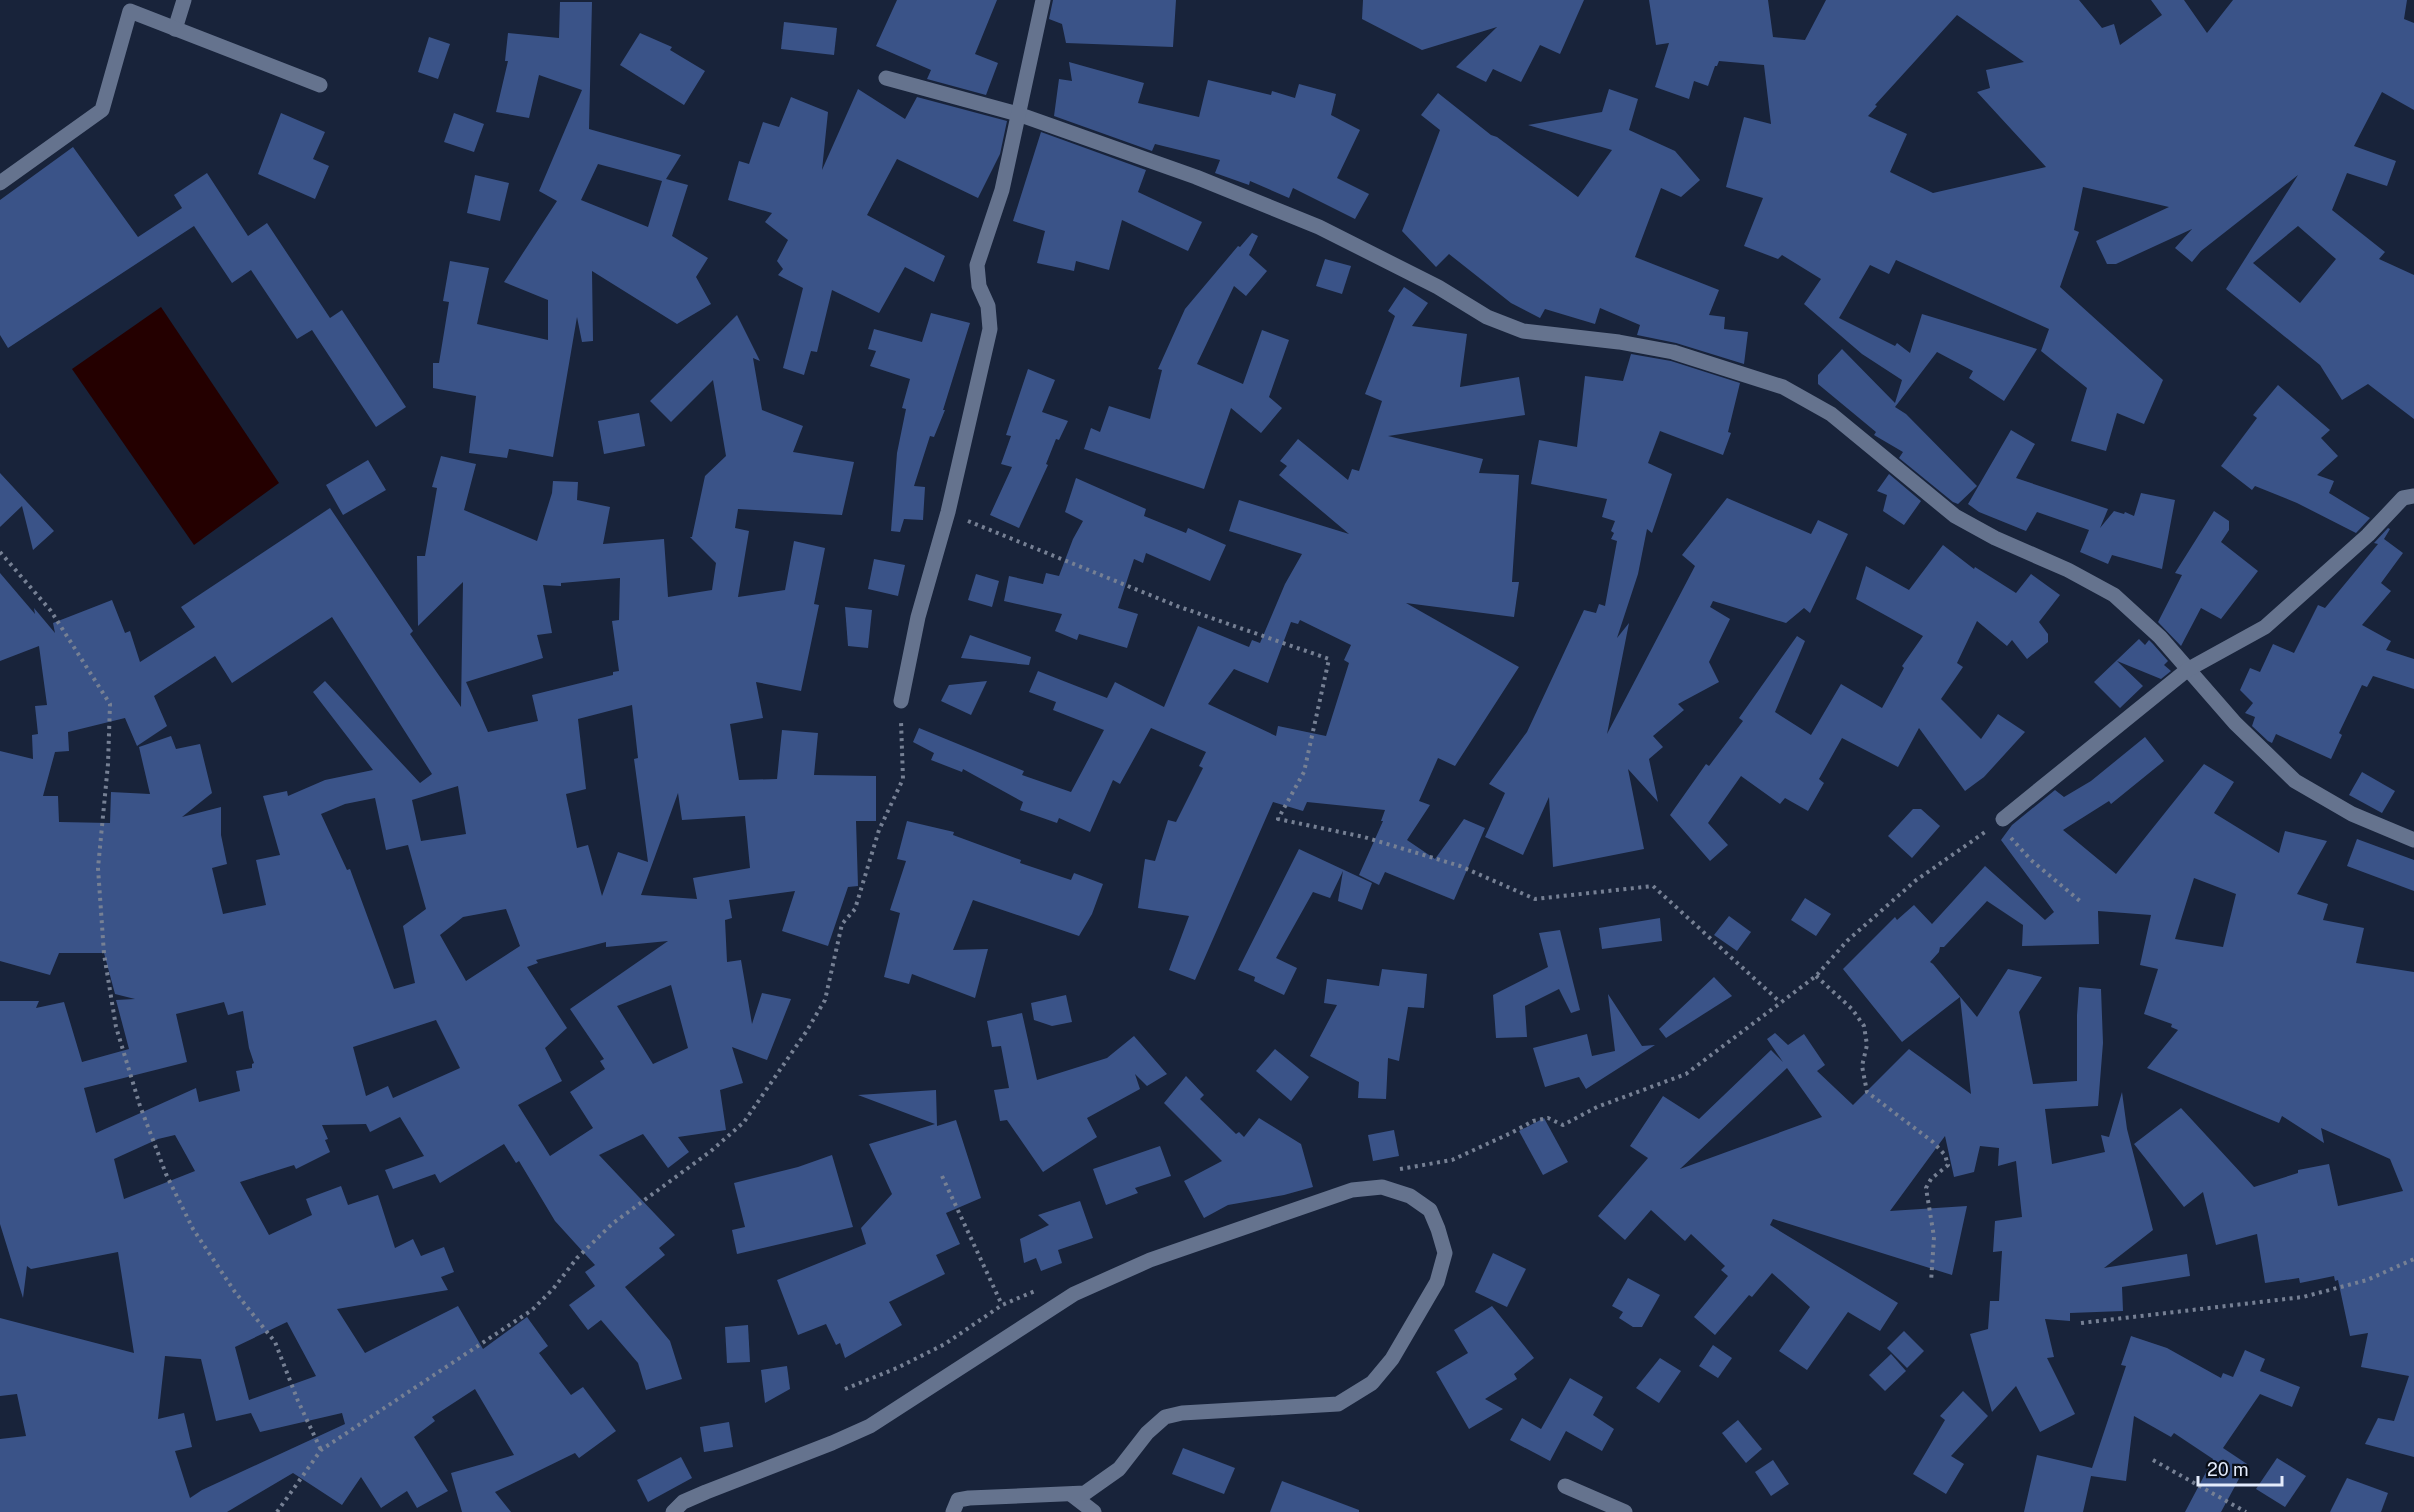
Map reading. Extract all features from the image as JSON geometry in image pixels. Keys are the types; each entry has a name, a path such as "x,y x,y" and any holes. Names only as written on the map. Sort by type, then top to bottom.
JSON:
{"street":[{"path":"174,29 184,0"},
{"path":"901,701 918,617 948,512 990,329 988,306 979,286 977,265 1002,190 1043,0"},
{"path":"0,183 102,110 130,11 320,85"},
{"path":"886,78 1018,114 1196,177 1319,227 1438,287 1487,317 1523,331 1619,342 1673,352 1783,387 1831,414 1955,516 2068,570 2114,595 2160,637 2235,723 2295,781 2352,814 2414,840"},
{"path":"2003,819 2187,670 2265,627 2367,535 2403,498 2414,496"},
{"path":"673,1512 683,1502 870,1426 1074,1294 1150,1260 1352,1190 1382,1187 1410,1196 1430,1210 1445,1252 1437,1282 1392,1359 1372,1383 1338,1404 1182,1413 1165,1417 1147,1433 1119,1469 1085,1493 969,1498 958,1500 953,1512"},
{"path":"1565,1486 1625,1512"},
{"path":"1072,1495 1094,1512"}],"path":[{"path":"948,512 1177,606 1329,659 1304,772 1278,819 1364,837 1460,866 1535,899 1653,886 1780,1002"},
{"path":"0,552 51,611 110,704 108,764 98,868 104,954 116,1027 140,1106 166,1174 193,1229 235,1292 275,1342 298,1401 321,1450"},
{"path":"277,1512 321,1450 532,1310 554,1289 577,1258 612,1224 711,1151 744,1122 806,1032 825,1000 842,924 855,909 879,830 903,779 901,701"},
{"path":"1398,1169 1452,1160 1533,1121 1548,1118 1563,1125 1597,1107 1686,1074 1816,976 1848,941 1915,881 2003,819 2012,840 2031,860 2080,901"},
{"path":"1816,976 1852,1009 1864,1026 1868,1045 1862,1066 1867,1092 1916,1128 1946,1155 1948,1165 1931,1179 1926,1188 1934,1237 1931,1282"},
{"path":"942,1176 1002,1305"},
{"path":"2081,1323 2303,1297 2367,1280 2414,1259"},
{"path":"844,1389 897,1368 945,1344 1002,1305 1046,1287"},
{"path":"2153,1460 2246,1512"}],"shaded area":[{"path":"161,307 279,483 194,545 72,369"}],"building":[{"path":"897,0 997,0 975,54 998,63 986,95 927,79 931,70 876,46"},
{"path":"1053,0 1176,0 1173,47 1066,43 1062,24 1049,19"},
{"path":"1363,0 1584,0 1560,54 1540,45 1521,82 1493,69 1486,82 1456,67 1497,27 1422,50 1362,19"},
{"path":"1649,0 1768,0 1773,37 1805,40 1826,0 2079,0 2102,28 2114,24 2120,45 2162,15 2151,0 2184,0 2207,33 2233,0 2407,0 2404,19 2414,23 2414,110 2382,92 2354,146 2396,161 2387,186 2347,173 2332,210 2385,252 2379,259 2414,275 2414,419 2368,384 2342,400 2320,365 2226,289 2298,175 2201,251 2192,262 2175,248 2192,229 2116,264 2107,264 2096,241 2169,207 2083,187 2074,230 2079,232 2060,287 2163,380 2144,424 2117,413 2106,451 2071,441 2087,388 2041,351 2049,329 1896,260 1889,274 1870,265 1839,318 1895,346 1897,343 1910,353 1922,314 2037,349 2004,401 1969,378 1973,371 1937,352 1895,407 1906,414 1977,486 1958,504 1953,502 1899,458 1903,452 1874,435 1876,432 1818,384 1818,375 1842,349 1895,403 1902,380 1862,354 1804,304 1821,279 1782,255 1778,259 1744,246 1763,198 1726,187 1744,117 1771,124 1764,65 1719,61 1708,86 1694,81 1689,99 1655,87 1669,43 1656,45","holes":["1957,15 2024,62 1986,70 1990,88 1977,92 2046,167 1933,193 1890,172 1907,134 1868,116 1877,106 1875,105","2298,226 2336,259 2300,303 2253,263"]},
{"path":"560,2 592,2 589,129 681,155 666,179 688,185 672,236 708,258 696,277 711,304 677,324 592,271 593,341 582,342 577,317 553,457 509,449 507,458 469,453 476,396 433,388 433,363 439,363 449,302 443,301 450,261 489,268 477,324 548,340 548,300 504,282 557,201 539,191 582,90 539,75 529,118 496,112 508,61 505,61 508,33 559,38","holes":["598,164 662,181 648,227 581,200"]},
{"path":"784,22 837,28 834,55 781,49"},
{"path":"640,33 672,47 670,50 705,71 684,105 620,65"},
{"path":"429,37 450,44 438,79 418,72"},
{"path":"1069,62 1144,83 1138,103 1199,117 1208,80 1271,95 1272,91 1295,98 1299,84 1336,94 1331,115 1360,130 1337,178 1369,194 1355,219 1293,188 1289,198 1250,181 1249,185 1215,173 1220,160 1155,144 1152,151 1054,116 1059,79 1072,81"},
{"path":"858,89 905,119 917,97 1007,121 1000,154 978,198 897,159 867,215 945,256 934,282 905,267 879,313 832,290 817,352 811,351 804,375 783,368 803,288 778,275 783,269 777,261 788,240 765,222 772,213 728,200 739,161 749,164 763,122 779,127 791,97 828,112 822,170"},
{"path":"1609,89 1638,99 1629,130 1675,151 1700,180 1681,197 1661,188 1635,257 1719,290 1709,315 1725,317 1724,329 1748,332 1744,364 1676,343 1637,335 1640,325 1600,308 1595,324 1545,309 1540,318 1511,303 1449,254 1436,267 1402,231 1440,130 1421,115 1438,93 1491,135 1497,137 1578,197 1612,150 1528,125 1602,112"},
{"path":"281,113 325,132 313,159 329,166 315,199 258,174"},
{"path":"454,113 484,124 474,152 444,142"},
{"path":"1041,132 1146,170 1138,192 1202,222 1188,251 1122,220 1109,270 1076,261 1074,271 1037,263 1045,231 1013,221"},
{"path":"73,147 138,237 182,208 174,195 207,173 248,236 267,223 330,318 342,310 406,407 376,427 312,330 297,339 251,270 232,283 194,226 8,348 0,335 0,200"},
{"path":"475,175 509,183 500,221 467,213"},
{"path":"1252,233 1258,236 1249,255 1267,271 1246,296 1234,286 1197,364 1243,384 1262,330 1289,340 1269,397 1282,408 1261,433 1231,408 1204,489 1084,449 1091,428 1100,432 1109,406 1150,419 1162,370 1158,369 1185,309 1238,246 1240,247"},
{"path":"1325,259 1351,266 1342,294 1316,286"},
{"path":"1404,287 1428,303 1412,326 1467,334 1460,387 1519,377 1525,415 1388,436 1483,459 1479,473 1519,475 1512,582 1519,582 1514,617 1406,603 1519,667 1455,766 1438,758 1419,801 1430,805 1407,840 1435,859 1464,819 1485,828 1454,900 1385,872 1379,885 1359,875 1383,821 1381,821 1385,810 1307,802 1303,811 1273,802 1195,980 1169,970 1189,916 1138,908 1145,859 1155,861 1168,820 1176,822 1203,768 1199,766 1206,752 1151,728 1120,784 1113,780 1090,832 1059,818 1057,823 1020,810 1023,802 963,769 962,772 931,760 934,753 913,742 919,728 1024,771 1022,775 1071,792 1104,730 1053,710 1056,702 1029,692 1038,671 1107,698 1115,682 1164,707 1198,626 1249,647 1252,640 1260,643 1285,584 1302,554 1229,531 1239,500 1349,534 1279,475 1287,466 1280,461 1298,439 1348,480 1352,469 1359,471 1382,401 1365,394 1395,316 1388,311","holes":["1300,620 1351,645 1344,660 1349,663 1326,736 1278,726 1276,736 1208,704 1234,669 1268,683 1291,622 1298,624"]},
{"path":"931,313 970,323 943,410 945,410 934,437 930,436 914,486 925,487 923,520 904,519 900,532 891,531 897,453 906,409 902,408 910,379 870,366 876,351 868,349 874,329 922,342"},
{"path":"737,315 760,361 753,358 762,410 803,426 793,452 854,462 842,515 738,509 735,528 749,531 738,597 785,590 794,541 825,548 814,604 819,605 801,691 756,682 763,718 730,724 739,780 777,779 782,730 818,733 814,775 876,776 876,821 856,821 858,886 848,887 828,946 782,931 795,891 729,900 732,918 725,920 727,962 741,960 752,1024 762,993 791,999 767,1060 732,1047 743,1083 720,1090 726,1130 678,1137 689,1152 668,1168 643,1134 599,1155 675,1235 659,1248 665,1255 625,1287 670,1341 682,1379 646,1390 638,1363 601,1320 588,1330 569,1305 595,1286 585,1272 595,1265 555,1221 519,1161 516,1163 504,1144 440,1183 435,1174 393,1189 385,1170 424,1156 400,1117 370,1132 366,1124 322,1125 330,1152 296,1169 294,1165 240,1182 269,1235 312,1215 306,1199 341,1186 348,1205 378,1195 395,1248 413,1239 421,1256 444,1247 454,1272 441,1277 448,1290 337,1309 365,1353 458,1306 483,1349 527,1317 548,1346 539,1353 571,1395 583,1387 616,1431 579,1458 575,1453 495,1492 511,1512 462,1512 451,1473 514,1455 475,1389 432,1417 435,1421 414,1437 448,1491 417,1508 407,1491 381,1508 361,1477 342,1505 293,1473 227,1512 0,1512 0,1439 26,1436 17,1394 0,1396 0,1318 134,1353 118,1252 31,1269 27,1266 23,1298 0,1224 0,1001 39,1001 36,1008 64,1002 82,1062 129,1049 116,1000 135,999 115,994 104,953 59,953 50,975 0,961 0,751 33,759 32,735 38,734 35,706 47,705 39,646 0,661 0,573 35,614 34,608 55,633 53,623 112,600 125,633 130,631 140,662 195,627 181,607 330,508 413,631 410,634 461,707 463,582 418,626 417,556 425,556 437,488 432,487 441,456 476,464 464,510 537,541 552,493 553,481 578,482 577,500 610,507 603,544 664,539 668,597 712,590 716,563 690,537 692,537 705,476 726,456 713,380 671,422 650,401","holes":["620,578 619,620 612,621 619,671 613,672 613,675 532,695 538,721 488,732 466,682 543,658 537,635 552,633 543,585 561,586 561,583","332,617 432,774 420,783 325,681 313,692 373,770 325,780 288,796 287,791 263,796 280,855 256,860 266,905 223,914 212,868 227,864 221,835 221,807 182,817 212,793 200,744 176,749 171,736 139,747 150,794 111,792 110,823 59,822 58,796 43,796 55,752 69,751 68,732 125,718 137,746 167,726 154,696 215,656 232,683","632,705 638,758 634,759 648,862 618,852 602,896 588,845 577,848 566,794 586,789 578,719","458,786 466,834 421,841 412,800","678,793 682,820 745,816 750,868 693,878 697,899 641,895","375,798 386,850 408,845 426,909 403,926 415,983 394,989 350,869 347,870 321,814 345,804","506,909 520,946 466,981 440,935 463,917","668,941 570,1009 604,1059 600,1061 605,1069 570,1092 593,1128 550,1156 518,1105 562,1081 545,1048 567,1028 527,967 538,963 536,960 606,942 606,947","671,985 688,1048 653,1064 617,1006","224,1002 228,1015 243,1011 254,1063 252,1068 236,1071 240,1091 199,1102 196,1088 96,1133 84,1088 187,1062 176,1014","436,1020 460,1068 393,1098 388,1086 366,1096 353,1047","175,1135 195,1171 124,1199 114,1159 158,1139","287,1322 316,1376 249,1400 235,1347","165,1356 201,1359 216,1421 251,1413 260,1432 342,1413 345,1424 202,1490 190,1498 175,1451 192,1447 184,1413 158,1419"]},
{"path":"1631,354 1671,361 1740,383 1728,432 1731,433 1723,455 1660,431 1648,463 1672,474 1652,533 1647,529 1638,574 1617,638 1629,623 1607,734 1695,566 1682,555 1727,498 1811,534 1818,520 1848,534 1810,613 1804,608 1786,623 1713,601 1710,607 1730,619 1709,662 1719,682 1678,704 1684,710 1653,736 1663,747 1649,759 1658,802 1628,769 1644,849 1553,867 1549,797 1523,855 1485,837 1505,793 1489,784 1527,732 1584,610 1596,613 1599,604 1605,606 1617,541 1611,539 1615,521 1602,517 1607,499 1531,484 1539,440 1577,447 1585,376 1623,381"},
{"path":"1028,369 1055,380 1042,412 1068,421 1059,440 1056,439 1046,464 1048,465 1019,528 990,515 1012,467 1001,464 1011,436 1006,435"},
{"path":"2278,385 2330,430 2321,438 2338,456 2317,475 2334,481 2329,493 2370,518 2356,533 2297,503 2255,486 2252,490 2221,466 2257,418 2253,415"},
{"path":"639,413 645,446 604,454 598,421"},
{"path":"2011,430 2035,444 2016,478 2108,509 2100,528 2114,511 2134,516 2141,493 2175,500 2162,569 2112,555 2108,564 2080,552 2089,530 2037,512 2026,531 1979,512 1968,504"},
{"path":"368,460 386,490 343,515 326,485"},
{"path":"0,473 54,531 33,550 22,506 0,527"},
{"path":"1889,474 1921,501 1904,525 1883,511 1887,495 1877,491"},
{"path":"1076,478 1146,509 1144,516 1186,533 1188,528 1226,545 1210,581 1146,553 1143,563 1134,559 1118,608 1138,614 1127,648 1079,634 1077,640 1055,631 1062,614 1004,601 1009,576 1043,584 1046,573 1059,576 1073,539 1083,521 1065,512"},
{"path":"2214,511 2229,521 2229,530 2221,542 2258,571 2221,619 2201,608 2181,646 2158,622 2182,575 2175,573"},
{"path":"2388,528 2390,529 2384,539 2403,553 2381,583 2391,591 2362,625 2391,641 2386,650 2414,659 2414,689 2373,676 2367,687 2362,685 2339,733 2342,735 2331,759 2276,734 2272,743 2268,741 2252,726 2255,717 2245,713 2253,703 2240,690 2250,668 2260,672 2273,644 2294,653 2318,605 2325,608 2378,544 2374,543"},
{"path":"1943,545 1974,569 1975,567 2016,593 2031,574 2060,595 2039,622 2048,634 2048,642 2027,659 2012,640 2007,646 1977,621 1957,663 1963,667 1941,699 1981,739 1998,714 2025,732 1984,777 1965,791 1919,728 1898,767 1842,738 1819,779 1824,783 1808,811 1785,798 1780,804 1741,776 1708,823 1728,845 1710,861 1670,815 1706,764 1709,766 1743,721 1739,718 1797,636 1805,641 1775,712 1811,735 1841,684 1882,708 1904,668 1902,666 1923,636 1856,599 1866,566 1909,590"},
{"path":"874,559 905,565 898,596 868,589"},
{"path":"976,574 999,581 992,607 968,600"},
{"path":"845,607 872,610 868,648 848,646"},
{"path":"970,635 1031,657 1029,665 961,658"},
{"path":"2139,639 2145,645 2149,640 2168,661 2164,665 2171,671 2161,679 2117,661 2143,686 2120,708 2094,682"},
{"path":"987,681 971,715 941,701 949,685"},
{"path":"2145,737 2164,761 2111,804 2109,801 2063,830 2116,874 2204,764 2234,782 2214,813 2279,853 2285,831 2327,841 2297,894 2328,904 2323,920 2364,928 2356,963 2414,972 2414,1457 2365,1444 2378,1418 2394,1421 2409,1376 2361,1367 2368,1333 2350,1336 2338,1280 2335,1281 2334,1276 2300,1283 2299,1278 2265,1283 2257,1234 2216,1245 2203,1192 2184,1207 2134,1144 2181,1108 2254,1187 2298,1173 2298,1170 2329,1164 2338,1206 2403,1191 2390,1159 2321,1128 2324,1143 2282,1116 2279,1123 2147,1068 2178,1030 2171,1027 2172,1024 2144,1014 2158,969 2140,965 2151,915 2098,911 2099,944 2022,946 2023,925 1987,901 1944,947 1940,947 1939,952 1930,962 1933,964 1977,1017 2008,969 2042,977 2019,1012 2033,1084 2077,1081 2079,987 2101,989 2103,1043 2098,1106 2045,1109 2052,1164 2105,1152 2101,1135 2109,1137 2122,1092 2127,1129 2153,1230 2104,1268 2187,1254 2190,1276 2122,1287 2123,1311 2070,1313 2070,1321 2045,1319 2054,1357 2047,1358 2075,1414 2040,1432 2016,1386 1992,1412 1970,1334 1988,1329 1990,1301 1999,1301 2002,1251 1993,1252 1995,1221 2022,1217 2016,1161 1998,1166 1999,1148 1980,1146 1974,1172 1954,1177 1945,1136 1890,1211 1967,1206 1952,1275 1773,1219 1770,1225 1898,1303 1880,1331 1848,1312 1807,1370 1779,1351 1810,1307 1772,1273 1752,1297 1749,1295 1715,1335 1694,1317 1728,1276 1721,1270 1725,1266 1691,1234 1685,1241 1651,1210 1625,1240 1598,1216 1648,1158 1630,1146 1663,1096 1699,1119 1771,1050 1783,1062 1767,1039 1775,1033 1788,1045 1804,1034 1825,1065 1817,1071 1853,1105 1909,1049 1971,1094 1960,997 1902,1042 1843,969 1895,917 1897,920 1914,905 1932,924 1985,866 2045,920 2054,912 2001,840 2012,825 2055,790 2064,797 2091,781","holes":["2194,878 2236,894 2223,947 2175,939","1787,1068 1822,1117 1680,1169"]},
{"path":"2362,772 2395,791 2382,813 2349,795"},
{"path":"1913,809 1921,809 1940,826 1912,858 1888,836"},
{"path":"907,821 954,832 953,835 1021,860 1020,863 1071,880 1074,873 1103,884 1092,914 1079,936 973,900 953,950 988,949 975,998 912,974 909,984 884,977 900,913 890,910 906,861 897,859"},
{"path":"2357,839 2414,860 2414,891 2347,866"},
{"path":"1299,849 1372,883 1362,910 1338,901 1343,871 1330,898 1313,892 1276,958 1297,968 1284,995 1254,981 1255,977 1238,970"},
{"path":"1805,898 1831,914 1816,936 1791,920"},
{"path":"1729,916 1751,932 1737,951 1714,935"},
{"path":"1660,918 1662,941 1602,949 1599,928"},
{"path":"1560,930 1580,1010 1571,1013 1559,989 1525,1006 1527,1037 1496,1038 1493,995 1548,967 1539,933"},
{"path":"1382,969 1427,974 1424,1008 1408,1007 1399,1061 1388,1058 1386,1099 1358,1098 1359,1082 1310,1056 1337,1005 1324,1003 1327,979 1379,986"},
{"path":"1714,977 1732,996 1666,1038 1659,1029"},
{"path":"1608,994 1642,1046 1655,1045 1586,1089 1579,1077 1545,1087 1533,1048 1587,1034 1592,1056 1615,1051"},
{"path":"1066,995 1072,1022 1052,1026 1034,1020 1031,1003"},
{"path":"1022,1013 1037,1080 1107,1058 1134,1036 1167,1074 1147,1086 1135,1074 1140,1089 1087,1118 1097,1137 1043,1172 1007,1120 1000,1121 994,1090 1009,1088 1001,1046 992,1047 987,1021"},
{"path":"1275,1049 1309,1077 1291,1101 1256,1071"},
{"path":"1186,1076 1204,1095 1200,1099 1236,1134 1239,1132 1244,1137 1259,1118 1301,1144 1313,1187 1284,1195 1228,1205 1204,1218 1184,1181 1222,1161 1164,1103"},
{"path":"936,1090 937,1126 956,1120 981,1198 946,1213 960,1244 936,1255 945,1274 889,1302 902,1325 845,1358 840,1343 836,1345 826,1324 798,1335 777,1280 866,1244 861,1228 892,1194 869,1144 935,1124 858,1095"},
{"path":"1544,1118 1568,1162 1543,1175 1519,1131"},
{"path":"1394,1130 1399,1156 1373,1161 1368,1135"},
{"path":"1160,1146 1171,1176 1135,1188 1138,1193 1106,1205 1093,1169"},
{"path":"832,1155 853,1227 737,1254 732,1230 745,1227 734,1183 798,1167"},
{"path":"1080,1201 1093,1238 1058,1250 1062,1263 1041,1271 1036,1258 1024,1263 1020,1239 1049,1225 1038,1215"},
{"path":"1493,1253 1526,1269 1507,1307 1475,1292"},
{"path":"1628,1278 1660,1295 1642,1327 1633,1327 1619,1318 1623,1312 1612,1306"},
{"path":"1492,1306 1534,1358 1514,1374 1517,1379 1485,1399 1503,1409 1469,1429 1436,1372 1468,1353 1454,1330"},
{"path":"748,1325 750,1362 727,1363 725,1327"},
{"path":"1904,1331 1924,1351 1907,1368 1887,1348"},
{"path":"2131,1336 2167,1348 2221,1378 2223,1373 2233,1377 2245,1350 2265,1359 2260,1371 2300,1387 2292,1407 2260,1394 2223,1448 2247,1464 2221,1512 2185,1512 2213,1459 2174,1433 2171,1437 2134,1416 2126,1481 2091,1476 2083,1512 2024,1512 2037,1455 2092,1468 2126,1366 2121,1365"},
{"path":"1713,1345 1732,1358 1718,1378 1699,1366"},
{"path":"1891,1354 1906,1371 1885,1391 1869,1375"},
{"path":"1660,1358 1681,1371 1659,1403 1636,1388"},
{"path":"787,1366 790,1389 765,1403 761,1370"},
{"path":"1570,1378 1603,1397 1593,1415 1614,1429 1602,1451 1566,1431 1550,1461 1510,1440 1522,1418 1541,1429"},
{"path":"1963,1391 1988,1416 1951,1456 1964,1464 1946,1494 1913,1474 1945,1420 1940,1416"},
{"path":"1738,1420 1762,1449 1746,1463 1722,1433"},
{"path":"729,1422 733,1447 704,1452 700,1427"},
{"path":"1183,1448 1235,1468 1224,1494 1172,1474"},
{"path":"681,1457 692,1478 648,1502 637,1480"},
{"path":"2277,1458 2306,1476 2285,1507 2256,1489"},
{"path":"1773,1460 1789,1484 1771,1496 1755,1472"},
{"path":"2347,1478 2388,1493 2381,1512 2330,1512"},
{"path":"1282,1481 1359,1510 1359,1512 1270,1512"}]}
